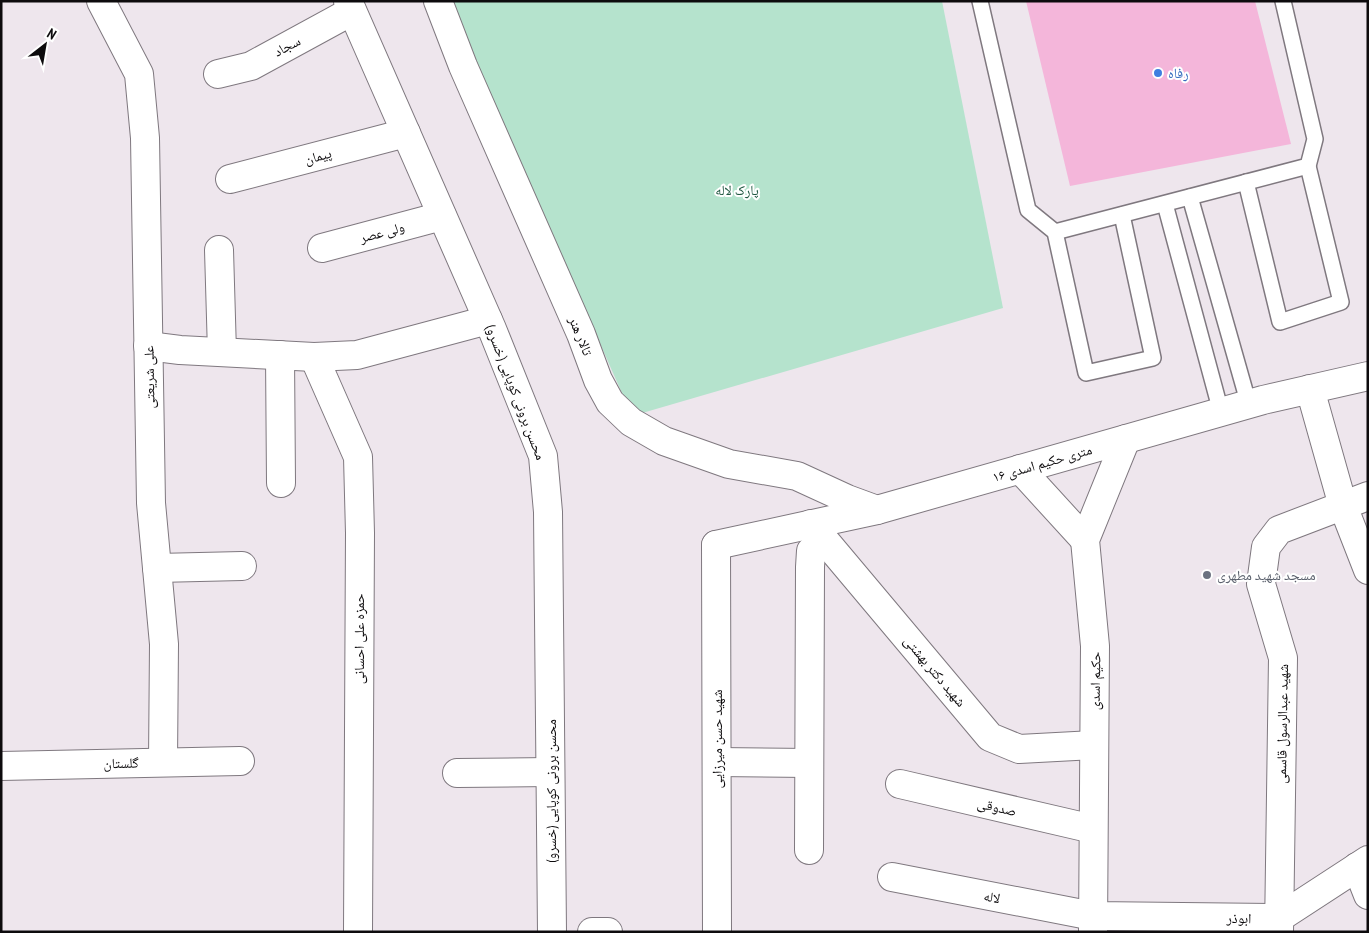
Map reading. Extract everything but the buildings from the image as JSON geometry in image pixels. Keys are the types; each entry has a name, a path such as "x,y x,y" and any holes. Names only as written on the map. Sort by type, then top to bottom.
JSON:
{"street":[{"name":"علی شریعتی","path":"101,1 139,74 145,138 151,503 164,644 162,762"},
{"name":"تالار هنر","path":"438,1 463,66 581,334 598,380 610,402 631,422 664,441 730,464 797,476 847,499 877,510"},
{"name":"سجاد","path":"218,74 251,66 350,6"},
{"name":"محسن برونی کوپایی (خسرو)","path":"350,6 488,320 543,456 548,512 552,932"},
{"name":"پیمان","path":"230,180 406,133"},
{"name":"ولی عصر","path":"322,248 442,216"},
{"path":"219,250 222,352"},
{"path":"148,346 314,357 357,355 488,320"},
{"path":"280,355 281,483"},
{"name":"حمزه علی احسانی","path":"314,357 358,457 360,533 358,932"},
{"name":"۱۶ متری حکیم اسدی","path":"716,545 817,532 877,510 1249,404 1368,376"},
{"path":"1310,389 1343,506 1368,570"},
{"name":"حکیم اسدی","path":"1093,924 1095,646 1085,540 1126,439"},
{"path":"1020,469 1085,540"},
{"name":"شهید عبدالرسول قاسمی","path":"1279,925 1284,658 1261,584 1266,547 1279,530 1368,496"},
{"path":"809,850 810,567 811,551 817,532"},
{"name":"شهید دکتر بهشتی","path":"817,532 990,737 1019,749 1094,745"},
{"name":"شهید حسن میرزایی","path":"716,545 717,932"},
{"path":"157,568 242,566"},
{"name":"گلستان","path":"1,766 240,762"},
{"path":"717,762 809,763"},
{"path":"458,773 550,772"},
{"name":"صدوقی","path":"900,784 1093,829"},
{"path":"1279,925 1362,863 1368,895"},
{"name":"لاله","path":"892,877 1093,924"},
{"name":"ابوذر","path":"1093,924 1279,925"},
{"path":"592,932 608,932"}],"lane":[{"path":"980,1 1028,210 1055,232 1086,373 1153,358 1122,215"},
{"path":"1246,182 1280,322 1341,302 1308,166 1315,139 1283,1"},
{"path":"1055,232 1308,166"},
{"path":"1190,197 1249,404"},
{"path":"1166,204 1221,412"}],"green space":[{"name":"پارک لاله","path":"449,1 942,1 1003,308 632,416"}],"place":[{"name":"رفاه","path":"1158,73"},
{"name":"مسجد شهید مطهری","path":"1207,575"}]}
